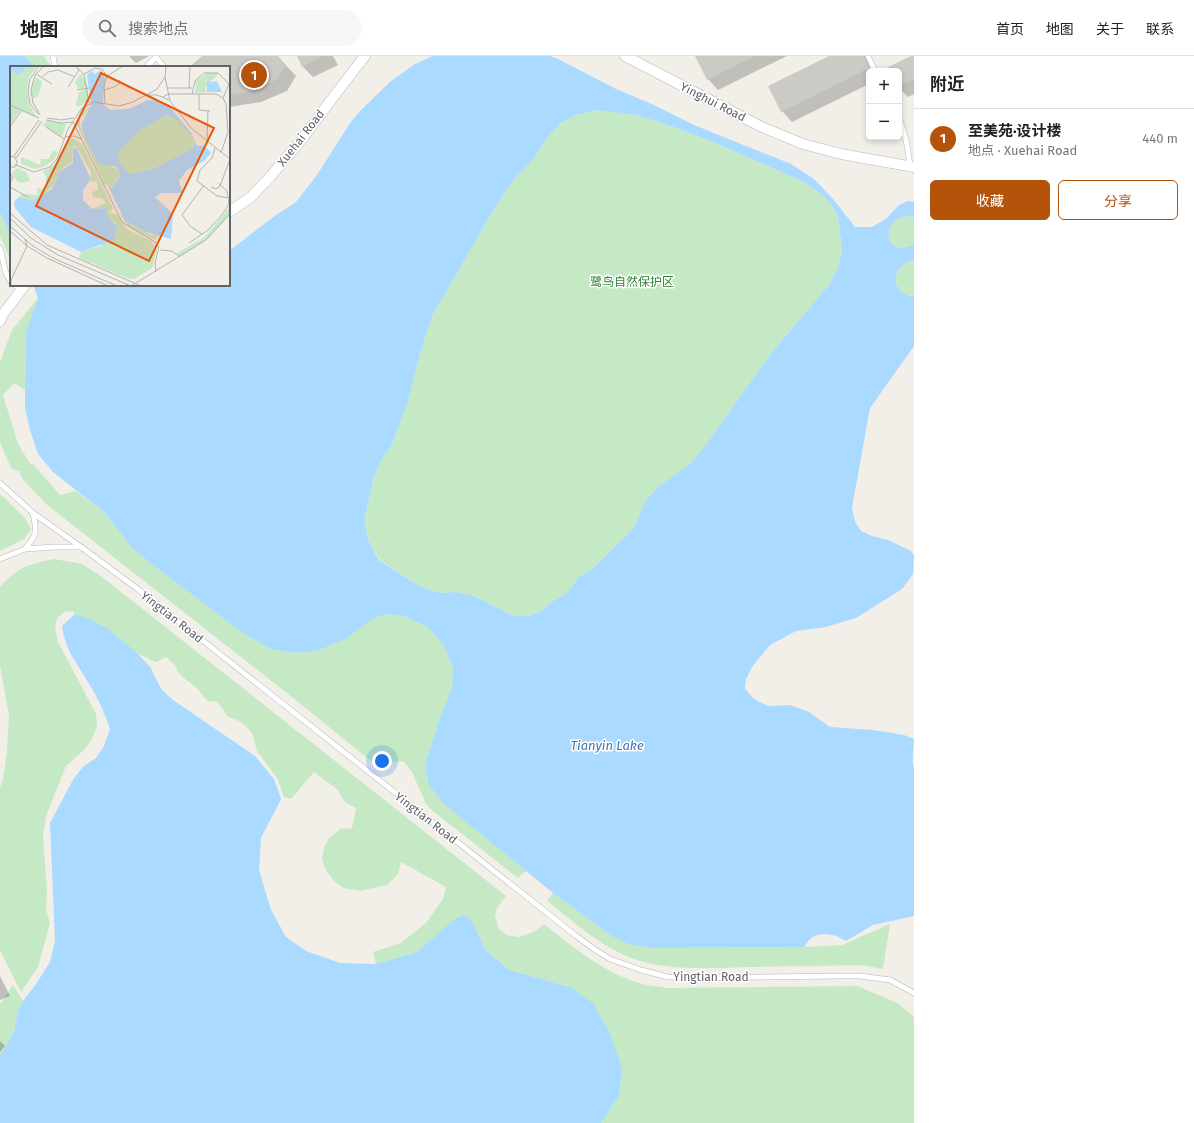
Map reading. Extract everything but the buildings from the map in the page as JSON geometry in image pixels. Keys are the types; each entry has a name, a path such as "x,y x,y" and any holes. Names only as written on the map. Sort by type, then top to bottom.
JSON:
{"street":[{"name":"Xuehai Road","path":"230,211 251,197 270,176 303,138 365,56"},
{"name":"Yinghui Road","path":"625,56 762,127 803,144 841,154 912,167"},
{"path":"0,321 20,287"}],"lane":[{"path":"53,56 55,66"},
{"path":"147,66 156,56 163,66"},
{"path":"868,56 874,68"},
{"path":"902,126 912,167"},
{"path":"0,248 6,273 10,280"},
{"name":"Yingtian Road","path":"0,483 33,513 144,595 516,889 594,949 610,959 641,970 668,976 701,978 860,976 890,980 914,993"},
{"path":"24,549 32,540 36,528 33,513"},
{"path":"0,559 24,549 55,546 81,547"}],"green space":[{"path":"25,56 44,56 50,66 34,66"},
{"name":"鹭鸟自然保护区","path":"596,110 637,115 671,126 713,142 809,185 831,204 838,218 842,251 837,270 828,286 772,352 705,446 691,463 657,487 645,502 634,528 593,568 579,577 567,593 553,601 541,611 529,616 514,616 474,596 456,592 441,593 421,587 380,560 369,542 364,520 374,477 381,460 391,447 408,401 420,353 433,314 493,211 514,179 531,162 547,138 560,123 576,115"},
{"path":"0,213 10,233 10,259 0,236"},
{"path":"903,216 910,216 914,218 914,244 906,247 899,247 890,241 888,231 895,220"},
{"path":"914,259 914,296 903,293 899,290 896,276 902,266"},
{"path":"38,298 26,332 25,390 14,383 3,395 18,444 31,465 33,464 60,495 76,491 104,512 133,549 243,633 347,638 374,618 388,614 406,617 428,627 444,646 453,667 452,688 439,720 425,766 444,803 526,871 518,878 426,804 412,772 403,761 386,762 377,766 297,701 46,504 21,477 20,472 11,468 0,442 0,362 12,330"},
{"path":"0,494 25,518 31,529 24,539 0,551"},
{"path":"54,559 82,564 102,577 506,896 497,908 495,916 499,929 507,935 519,937 534,932 544,924 578,951 602,967 645,985 667,988 858,986 899,1004 914,1017 914,1123 601,1123 619,1096 570,987 509,970 485,949 472,921 436,937 417,952 376,964 373,952 401,943 426,923 443,899 446,887 401,862 398,874 387,885 361,891 343,888 333,880 326,870 322,859 324,848 329,838 340,829 352,828 356,808 345,802 337,789 314,772 291,799 284,797 277,778 257,751 253,735 248,728 239,721 227,716 217,702 208,701 198,689 177,671 176,666 166,657 156,662 136,653 75,615 73,611 64,612 57,618 55,627 58,642 96,714 97,725 92,739 85,749 66,766 46,816 43,836 47,891 46,910 50,923 38,967 21,992 0,950 0,788 3,780 7,752 9,715 0,666 0,587 18,570 30,565"},
{"path":"553,893 610,935 652,948 804,947 842,945 890,924 883,969 861,965 682,968 648,963 616,951 589,934 547,901"},
{"path":"13,985 23,1001 18,1011 14,1032 0,1056 0,1004"}],"water":[{"path":"0,56 25,56 34,66 10,66 10,233 0,213"},
{"name":"Tianyin Lake","path":"433,56 550,56 616,89 654,105 694,125 791,164 814,179 833,199 855,227 872,227 887,218 899,205 908,201 914,202 914,218 905,216 895,221 890,226 889,239 892,244 898,247 905,247 914,244 914,259 902,266 896,276 896,281 899,290 908,295 914,296 914,346 870,408 852,508 855,522 861,531 872,536 888,540 911,551 914,556 913,574 902,589 856,618 826,627 796,631 770,645 752,667 746,679 745,689 754,699 768,706 790,705 809,712 830,727 873,730 904,735 914,739 914,916 873,925 846,941 830,934 817,935 810,939 804,947 652,948 628,944 610,935 553,893 443,803 429,785 425,766 439,720 452,688 453,667 444,646 428,627 406,617 388,614 374,618 347,638 319,650 296,653 271,649 243,633 133,549 104,512 53,472 38,454 25,409 26,332 38,298 33,286 230,286 230,250 276,215 296,202 317,175 350,123 360,111 391,81 415,64","holes":["596,110 637,115 713,142 795,178 809,185 821,194 831,204 838,217 842,251 837,270 828,286 772,352 705,446 691,463 657,487 645,502 634,528 593,568 579,577 567,593 553,601 541,611 529,616 514,616 474,596 456,592 441,593 421,587 379,560 369,542 364,520 374,477 381,460 391,447 408,401 420,353 433,314 493,211 514,179 531,162 547,138 560,123 576,115"]},
{"path":"74,615 84,617 107,628 137,653 151,668 162,690 173,700 255,756 274,779 281,799 261,838 259,870 271,910 286,937 306,951 340,963 376,964 417,952 456,918 466,915 472,921 485,949 509,970 570,987 593,1003 609,1031 622,1069 619,1096 601,1123 0,1123 0,1056 14,1032 18,1011 23,1001 50,962 55,941 50,823 74,778 84,766 96,758 104,746 110,729 98,700 72,657 66,643 62,626"}],"place":[{"name":"至美苑·设计楼","path":"254,75"}]}
